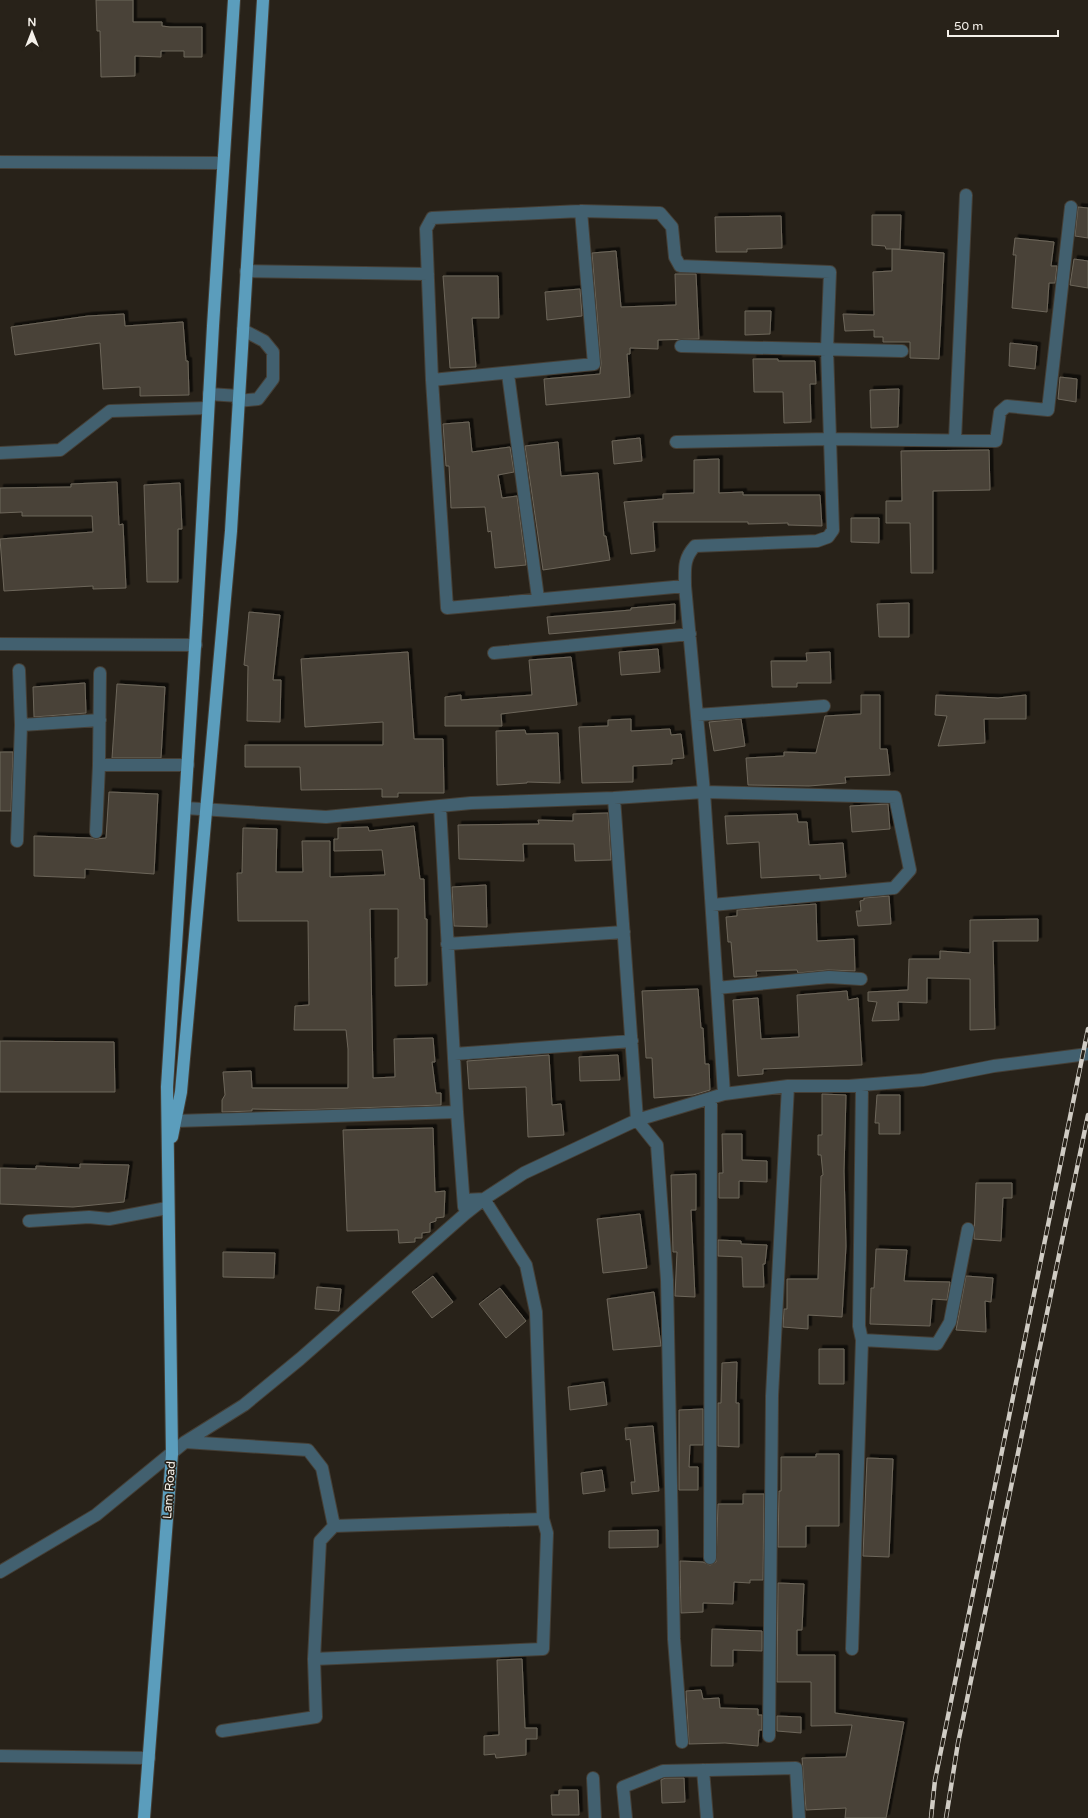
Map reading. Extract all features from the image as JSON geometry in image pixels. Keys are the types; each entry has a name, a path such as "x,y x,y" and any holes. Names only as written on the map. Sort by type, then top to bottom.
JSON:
{"main road":[{"path":"166,1161 167,1087 196,645 208,408 234,0"},
{"path":"166,1161 181,1092 232,531 238,399 263,0"},
{"name":"Lam Road","path":"144,1818 172,1454 166,1161"}],"street":[{"path":"0,162 223,163"},
{"path":"956,440 966,195"},
{"path":"676,442 830,439 996,440 1000,412 1007,406 1048,410 1071,207"},
{"path":"432,380 508,374 594,364 581,211"},
{"path":"685,586 538,598 447,608 432,380 426,229 432,218 581,211 660,213 672,227 676,257 680,266 830,272 827,350 833,530 828,537 817,541 695,546 688,554 685,564 685,586 704,792 724,1094"},
{"path":"246,271 428,274"},
{"path":"209,394 238,399 258,399 273,379 273,352 264,341 243,330"},
{"path":"681,346 902,351"},
{"path":"508,374 538,598"},
{"path":"0,452 60,450 110,411 208,408"},
{"path":"494,653 690,634"},
{"path":"0,644 196,645"},
{"path":"17,841 21,725 19,670"},
{"path":"96,832 99,765 100,673"},
{"path":"697,715 824,706"},
{"path":"21,725 100,720"},
{"path":"99,765 188,765"},
{"path":"185,808 326,817 440,806 614,798 704,792 895,796 910,870 894,888 712,905"},
{"path":"614,798 638,1120 657,1146 666,1264 674,1639 682,1742"},
{"path":"440,806 457,1112 465,1214"},
{"path":"448,944 624,932"},
{"path":"717,988 829,978 861,979"},
{"path":"454,1054 632,1042"},
{"path":"0,1572 96,1515 185,1442 244,1405 300,1359 465,1214 484,1199 524,1173 638,1120 724,1094 788,1086 862,1085 923,1080 994,1066 1088,1054"},
{"path":"852,1649 862,1340 860,1326 862,1085"},
{"path":"769,1736 772,1396 788,1086"},
{"path":"710,1558 711,1098"},
{"path":"175,1121 457,1112"},
{"path":"464,1200 484,1199"},
{"path":"314,1659 543,1649 547,1533 543,1519 536,1312 526,1264 484,1199"},
{"path":"29,1221 89,1217 108,1219 167,1208"},
{"path":"862,1340 937,1344 950,1322 968,1229"},
{"path":"185,1442 308,1450 322,1468 334,1526"},
{"path":"222,1731 316,1717 314,1659 320,1541 334,1526 543,1519"},
{"path":"0,1756 149,1758"},
{"path":"626,1818 623,1787 663,1770 796,1768 799,1818"},
{"path":"703,1770 707,1818"},
{"path":"594,1778 595,1818"}],"building":[{"path":"96,0 133,0 133,22 162,22 162,26 170,27 202,27 202,57 184,57 184,51 161,51 161,57 135,56 135,76 101,77 100,31 97,31"},
{"path":"1078,207 1088,208 1088,238 1075,236"},
{"path":"872,215 901,215 900,249 886,249 885,246 872,245"},
{"path":"781,216 782,248 747,249 747,252 716,252 715,217"},
{"path":"1015,238 1054,242 1051,266 1057,266 1055,283 1049,283 1047,312 1012,308 1016,255 1013,255"},
{"path":"892,249 944,253 939,359 910,358 910,342 883,342 883,337 874,337 874,330 845,331 843,314 874,315 873,272 892,271"},
{"path":"616,251 621,307 676,305 675,274 696,274 699,339 658,340 658,349 630,348 630,354 627,354 630,397 546,405 544,379 600,374 601,363 592,253"},
{"path":"1074,259 1088,261 1088,288 1070,285"},
{"path":"443,276 498,276 499,318 472,318 476,367 450,368"},
{"path":"580,289 582,316 547,320 545,292"},
{"path":"745,311 771,311 770,334 745,335"},
{"path":"124,314 125,326 183,322 186,361 188,361 189,395 140,396 140,387 103,389 100,343 15,355 11,327 88,316"},
{"path":"1010,343 1037,346 1035,369 1009,366"},
{"path":"753,359 815,361 816,384 810,384 811,422 784,423 783,392 754,392"},
{"path":"1060,377 1077,379 1076,402 1058,399"},
{"path":"899,389 898,427 871,428 870,390"},
{"path":"469,422 472,452 510,447 514,472 498,475 502,498 517,496 526,565 495,568 491,531 488,532 485,507 451,508 449,466 446,466 443,424"},
{"path":"640,438 642,461 614,464 612,441"},
{"path":"558,442 561,476 598,473 604,536 606,536 610,560 543,570 525,446"},
{"path":"989,450 990,490 933,491 933,573 911,573 910,523 886,523 886,501 902,501 901,451"},
{"path":"719,459 719,493 743,492 743,495 820,495 822,526 788,525 788,523 748,524 748,522 653,522 655,551 631,554 624,502 663,499 663,494 694,493 694,460"},
{"path":"117,482 119,525 123,524 126,588 93,589 93,586 4,591 0,539 93,532 92,516 22,516 22,512 0,513 0,488 71,487 71,484"},
{"path":"180,483 182,529 178,529 178,582 147,582 144,485"},
{"path":"851,518 879,518 879,543 851,542"},
{"path":"909,603 909,637 879,637 877,604"},
{"path":"675,604 675,623 549,634 547,617 631,610 631,608"},
{"path":"249,612 280,615 273,680 281,680 280,722 247,721 248,666 244,665"},
{"path":"658,649 660,672 621,675 619,652"},
{"path":"408,652 414,739 443,739 444,793 398,793 398,797 382,797 382,789 301,790 300,767 245,767 245,745 383,745 383,722 305,727 301,659"},
{"path":"830,652 831,683 797,683 797,687 772,687 771,661 807,661 806,653"},
{"path":"571,657 577,705 501,714 502,726 445,726 445,697 461,695 461,700 532,695 529,660"},
{"path":"85,683 86,713 34,717 33,687"},
{"path":"117,684 165,687 161,758 112,758"},
{"path":"861,695 880,695 880,749 887,749 890,775 845,777 846,783 809,786 748,785 746,758 784,756 784,752 816,753 825,716 861,714"},
{"path":"936,695 998,698 1026,695 1026,719 984,719 985,743 938,746 947,716 935,715"},
{"path":"631,719 631,731 670,729 671,735 681,734 684,758 672,759 672,764 633,766 633,782 582,783 579,727 608,726 608,720"},
{"path":"741,719 745,746 714,751 709,722"},
{"path":"525,730 526,734 558,733 560,783 527,782 497,785 496,731"},
{"path":"0,752 13,752 11,811 0,811"},
{"path":"109,792 158,794 154,874 85,869 85,878 34,876 34,836 96,839 106,838"},
{"path":"888,804 890,829 852,832 850,806"},
{"path":"608,813 611,860 575,861 574,844 523,844 524,861 459,859 458,825 539,824 538,820 573,821 573,814"},
{"path":"797,814 798,822 807,822 809,845 843,843 846,877 820,879 820,875 761,878 759,842 727,844 725,816"},
{"path":"414,826 420,879 424,879 425,919 427,919 427,985 395,986 395,958 398,958 398,909 370,909 373,1078 395,1077 394,1039 433,1038 435,1062 432,1062 436,1093 441,1093 441,1105 300,1110 252,1109 252,1111 222,1112 222,1100 225,1095 223,1072 251,1071 252,1088 348,1088 348,1049 346,1030 294,1030 295,1006 309,1005 308,921 238,921 237,873 242,873 243,828 277,829 276,872 303,872 302,841 330,841 330,877 385,875 382,850 334,851 334,839 338,839 338,828 368,827 369,831"},
{"path":"486,885 487,927 454,926 452,887"},
{"path":"889,896 891,924 858,926 856,911 861,911 860,901 864,900 864,898"},
{"path":"816,904 817,941 854,939 855,971 828,970 798,973 797,970 756,971 757,976 734,977 731,942 728,942 726,917 737,916 737,910"},
{"path":"1038,919 1038,941 993,941 995,1029 970,1030 970,979 927,978 927,1003 898,1002 899,1020 872,1021 877,1002 868,1001 868,992 908,990 909,959 940,959 940,951 970,953 970,920"},
{"path":"698,989 701,1028 703,1028 705,1064 709,1064 710,1090 693,1095 654,1098 652,1058 646,1058 642,991"},
{"path":"847,991 848,1000 858,998 862,1065 763,1069 763,1074 738,1076 733,1000 758,998 761,1039 799,1037 797,995"},
{"path":"0,1041 114,1042 115,1092 0,1092"},
{"path":"549,1055 552,1105 561,1104 564,1135 528,1137 526,1087 469,1089 467,1061"},
{"path":"618,1055 620,1080 580,1081 579,1057"},
{"path":"822,1094 846,1095 844,1171 846,1246 842,1317 808,1315 808,1329 783,1327 784,1309 787,1309 787,1279 818,1279 821,1176 823,1175 821,1155 818,1155 818,1135 822,1135"},
{"path":"877,1095 900,1095 900,1134 879,1134 879,1123 875,1123"},
{"path":"433,1128 435,1192 445,1191 444,1217 436,1218 436,1221 430,1223 430,1232 422,1233 422,1238 415,1238 415,1242 399,1243 398,1230 347,1231 343,1130"},
{"path":"722,1134 742,1134 742,1160 767,1161 767,1182 739,1181 739,1198 719,1198 719,1173 723,1173"},
{"path":"80,1164 129,1165 124,1202 73,1207 0,1204 0,1168 36,1169 36,1166 80,1168"},
{"path":"696,1174 696,1210 691,1210 695,1297 675,1296 677,1252 673,1252 671,1175"},
{"path":"976,1183 1012,1183 1012,1198 1003,1198 1001,1241 974,1239"},
{"path":"640,1214 647,1268 603,1273 597,1219"},
{"path":"718,1240 741,1241 741,1244 767,1245 765,1264 763,1264 764,1287 743,1287 742,1257 718,1256"},
{"path":"876,1249 907,1250 904,1281 950,1282 947,1300 932,1299 930,1326 870,1324 871,1288 874,1288"},
{"path":"223,1252 275,1253 274,1278 223,1277"},
{"path":"433,1276 453,1302 432,1318 412,1292"},
{"path":"966,1276 993,1278 991,1302 985,1301 986,1332 956,1330"},
{"path":"317,1287 341,1289 339,1311 315,1309"},
{"path":"500,1288 526,1321 506,1338 479,1304"},
{"path":"654,1292 661,1346 613,1350 607,1299"},
{"path":"819,1349 844,1349 844,1384 819,1384"},
{"path":"737,1362 736,1403 739,1403 739,1447 718,1446 718,1403 721,1403 722,1363"},
{"path":"604,1382 607,1405 570,1410 568,1387"},
{"path":"703,1409 703,1445 690,1445 689,1467 698,1467 698,1490 679,1490 679,1410"},
{"path":"653,1426 659,1491 632,1494 631,1482 635,1482 630,1439 626,1440 625,1428"},
{"path":"816,1454 839,1454 839,1526 806,1526 806,1547 778,1547 781,1457 816,1457"},
{"path":"867,1458 893,1459 889,1557 863,1556"},
{"path":"602,1470 605,1491 583,1494 581,1473"},
{"path":"743,1494 764,1494 763,1580 750,1580 750,1583 734,1582 733,1604 703,1603 703,1612 681,1613 680,1561 703,1562 710,1565 716,1562 718,1504 743,1504"},
{"path":"658,1530 658,1547 609,1548 609,1531"},
{"path":"778,1583 804,1584 802,1630 797,1630 797,1655 835,1655 835,1713 904,1722 886,1818 845,1818 846,1808 806,1810 802,1758 846,1757 852,1725 811,1726 811,1682 777,1682"},
{"path":"712,1629 762,1631 762,1651 733,1650 733,1666 711,1666"},
{"path":"522,1659 525,1728 537,1728 537,1739 526,1739 526,1755 496,1758 495,1754 484,1755 484,1736 499,1735 497,1660"},
{"path":"701,1690 703,1699 719,1698 720,1708 758,1709 758,1715 762,1715 762,1730 759,1730 758,1746 725,1743 689,1744 686,1691"},
{"path":"777,1716 801,1717 801,1733 777,1731"},
{"path":"665,1778 684,1778 685,1802 662,1803 661,1780"},
{"path":"559,1790 578,1790 579,1815 552,1815 551,1795 559,1795"}],"railway":[{"path":"931,1818 935,1780 1088,1029"},
{"path":"946,1818 958,1743 1088,1115"}]}
